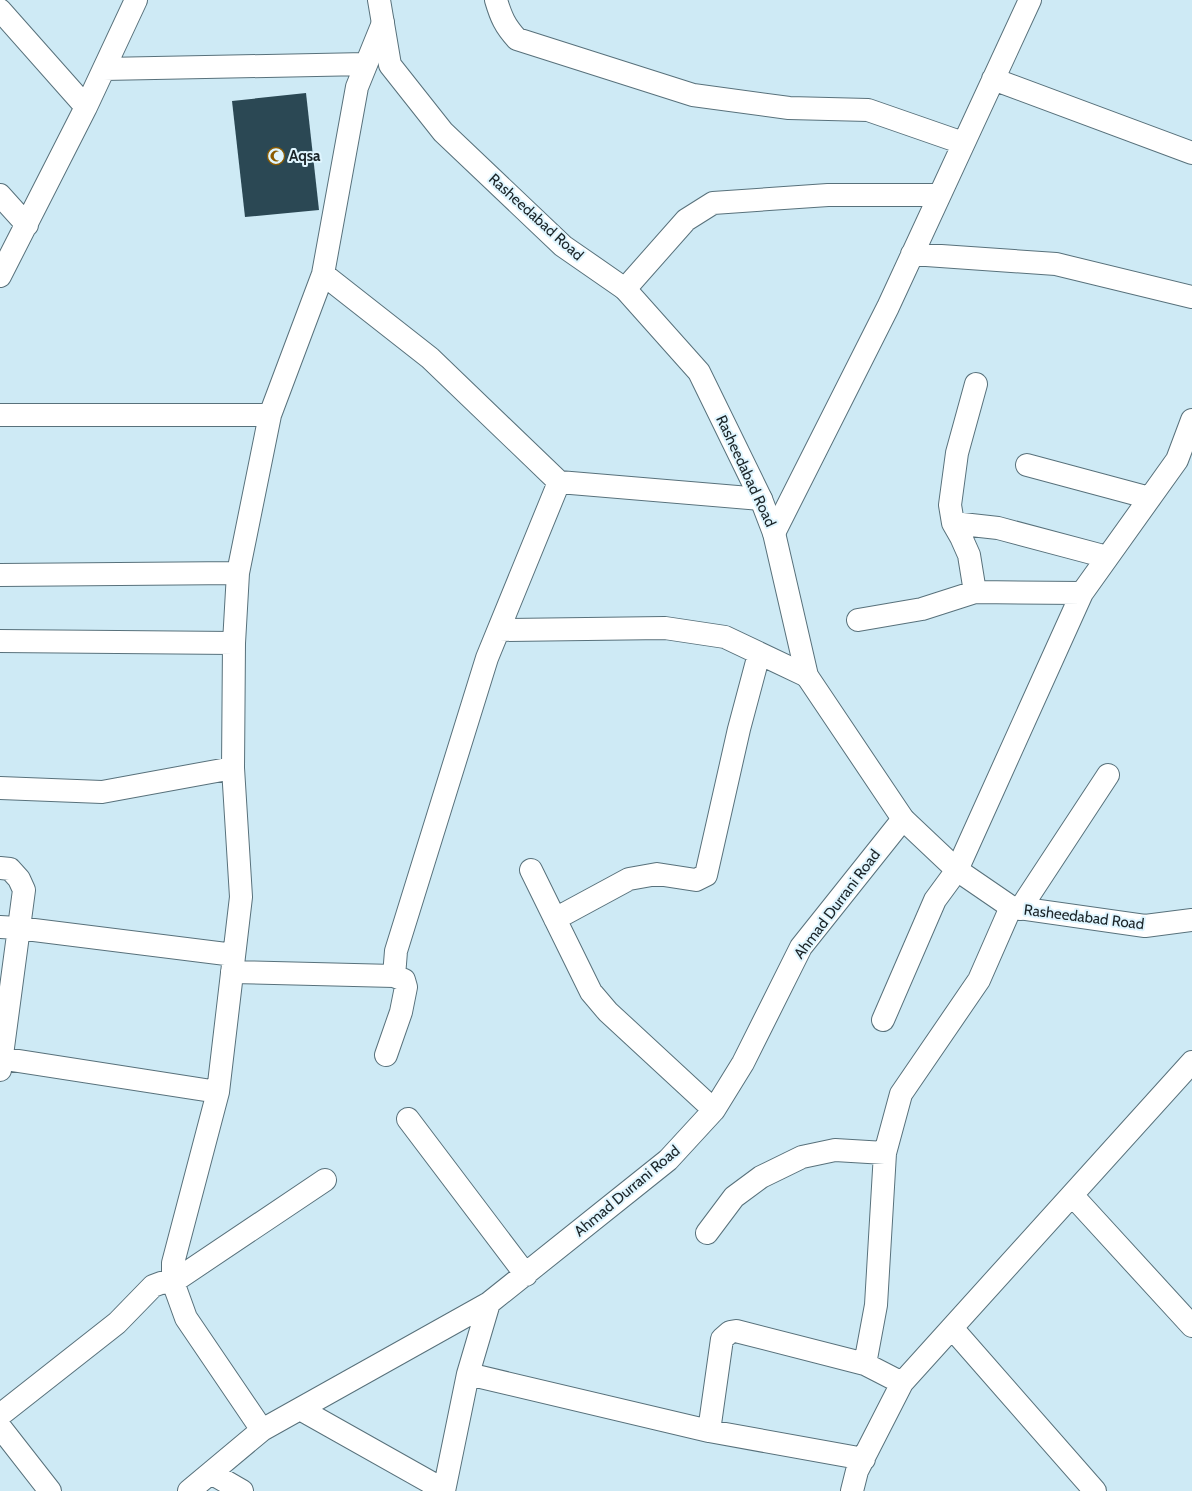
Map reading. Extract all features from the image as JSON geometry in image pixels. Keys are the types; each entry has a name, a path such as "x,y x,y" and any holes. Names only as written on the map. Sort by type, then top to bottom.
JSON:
{"street":[{"path":"0,276 86,107 136,0"},
{"name":"Rasheedabad Road","path":"379,0 390,65 443,132 563,246 625,289 699,372 761,499 774,533 807,676 903,819 957,870 1015,908 1145,926 1192,920"},
{"path":"496,0 500,15 507,29 517,39 693,95 789,108 868,110 963,144"},
{"path":"774,533 888,307 1030,0"},
{"path":"0,10 86,107"},
{"path":"262,1430 186,1318 173,1282 173,1263 218,1092 241,897 232,768 234,643 238,573 270,415 323,274 357,87 382,23"},
{"path":"104,69 366,64"},
{"path":"993,79 1192,152"},
{"path":"0,195 27,225"},
{"path":"625,289 686,220 713,203 828,195 939,195"},
{"path":"912,254 1056,264 1192,297"},
{"path":"323,274 430,358 559,482 761,499"},
{"path":"975,592 969,555 961,536 953,523 950,505 956,453 976,384"},
{"path":"0,415 270,415"},
{"path":"883,1020 935,900 957,870 1082,593 1177,460 1192,420"},
{"path":"1027,465 1150,498"},
{"path":"394,976 396,951 487,658 559,482"},
{"path":"953,523 998,528 1108,557"},
{"path":"0,575 238,573"},
{"path":"858,620 922,609 975,592 1082,593"},
{"path":"499,630 665,628 725,637 807,676"},
{"path":"0,641 234,643"},
{"path":"555,919 629,879 656,874 696,880 706,875 739,729 759,654"},
{"path":"0,788 102,792 232,768"},
{"path":"865,1364 876,1305 885,1153 901,1094 979,980 1015,908 1108,775"},
{"name":"Ahmad Durrani Road","path":"189,1491 262,1430 489,1303 668,1160 714,1110 743,1063 801,947 903,819"},
{"path":"0,868 10,869 20,879 24,890 9,928 0,1062 218,1092"},
{"path":"531,870 591,992 608,1012 714,1110"},
{"path":"9,928 233,963 394,976 404,980 406,987 400,1012 386,1055"},
{"path":"852,1491 858,1471 902,1383 1192,1062"},
{"path":"408,1119 526,1274"},
{"path":"707,1233 734,1197 761,1177 802,1158 835,1150 885,1153"},
{"path":"50,1491 0,1425 116,1323 153,1286 161,1283 173,1282 326,1180"},
{"path":"1072,1195 1192,1326"},
{"path":"300,1409 444,1490 468,1374 489,1303"},
{"path":"952,1328 1095,1491"},
{"path":"710,1431 722,1339 730,1332 736,1331 865,1364 902,1383"},
{"path":"468,1374 710,1431 864,1459"},
{"path":"211,1473 242,1491"}],"building":[{"name":"Aqsa","path":"306,93 319,210 245,217 232,101"}],"place":[{"name":"Aqsa","path":"276,156"}]}
